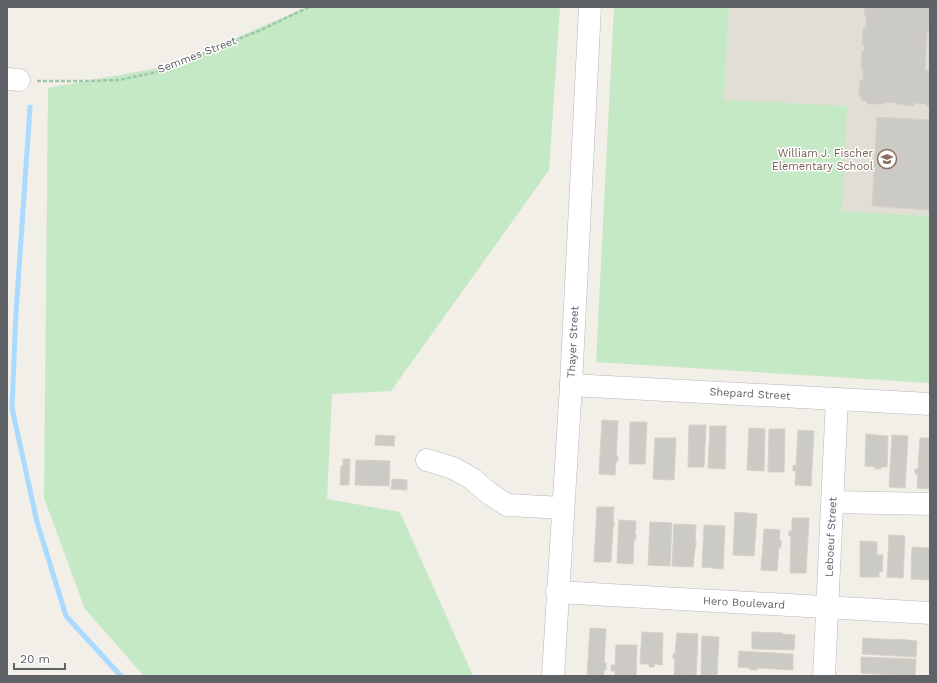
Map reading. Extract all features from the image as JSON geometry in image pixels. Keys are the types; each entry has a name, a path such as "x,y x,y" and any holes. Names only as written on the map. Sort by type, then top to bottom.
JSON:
{"street":[{"name":"Thayer Street","path":"553,676 571,385 590,7"},
{"name":"Shepard Street","path":"571,385 930,404"},
{"name":"Leboeuf Street","path":"824,676 837,399"},
{"path":"427,460 459,471 471,478 490,494 507,505 563,508"},
{"path":"833,502 930,504"},
{"name":"Hero Boulevard","path":"557,592 930,613"}],"path":[{"name":"Semmes Street","path":"13,79 84,81 120,80 162,71 263,29 309,7"}],"shaded area":[{"name":"William J. Fischer Elementary School","path":"729,7 930,7 930,216 842,211 724,100"}],"green space":[{"path":"307,7 560,7 549,170 391,391 332,394 327,499 400,512 473,676 144,676 85,609 44,498 48,88 174,65"},
{"path":"614,7 729,7 724,100 847,106 842,211 930,216 929,383 596,362"}],"building":[{"path":"865,7 930,7 930,31 927,31 925,70 930,71 930,106 926,106 926,104 914,103 914,106 885,102 884,104 867,104 867,101 861,101 862,97 859,96 860,80 863,80 863,68 861,68 862,51 864,51 865,45 862,45 863,28 866,28 866,15 864,15"},
{"path":"877,117 930,120 930,210 872,206"},
{"path":"602,420 618,421 616,456 618,456 618,461 616,461 615,475 599,474"},
{"path":"630,422 647,422 645,464 629,464"},
{"path":"689,425 706,425 704,467 688,467"},
{"path":"710,426 726,426 725,469 708,468"},
{"path":"749,428 765,429 764,471 747,470"},
{"path":"769,429 785,429 784,472 768,472"},
{"path":"798,430 814,431 811,486 795,485 796,471 793,471 793,465 796,466"},
{"path":"866,434 888,436 887,467 875,469 875,467 865,466"},
{"path":"376,435 395,436 394,446 375,445"},
{"path":"892,435 908,436 905,488 889,487"},
{"path":"655,438 676,438 674,480 653,479"},
{"path":"920,438 930,438 930,489 917,488 918,474 915,474 915,469 918,469"},
{"path":"343,459 350,459 349,485 340,485"},
{"path":"356,460 390,461 389,486 355,485"},
{"path":"392,479 407,480 407,490 391,489"},
{"path":"597,507 614,507 611,562 594,562"},
{"path":"735,512 757,514 754,556 733,555"},
{"path":"792,518 809,518 806,573 790,573 791,536 789,536 789,531 792,531"},
{"path":"619,520 636,521 636,539 634,539 633,564 617,563"},
{"path":"650,522 672,523 670,566 648,565"},
{"path":"674,524 696,525 696,547 693,567 672,566"},
{"path":"704,525 725,526 723,569 702,567"},
{"path":"764,529 780,530 779,540 781,540 781,547 779,547 777,571 761,570"},
{"path":"889,535 905,536 903,578 887,577"},
{"path":"860,541 877,542 877,555 883,555 882,572 879,572 879,577 860,577"},
{"path":"912,547 930,548 930,580 911,579"},
{"path":"590,628 606,629 604,663 606,663 606,670 604,670 604,676 587,676"},
{"path":"642,632 663,633 662,665 655,664 654,667 649,667 649,664 640,664"},
{"path":"752,632 795,635 794,650 752,649"},
{"path":"677,633 698,634 696,676 674,676 675,659 673,659 673,654 675,654"},
{"path":"702,636 719,637 717,676 701,676"},
{"path":"863,638 917,641 916,657 862,654"},
{"path":"616,645 637,645 636,676 615,676 615,671 611,671 611,665 615,665"},
{"path":"739,651 793,654 793,670 757,668 757,670 750,670 750,668 738,667"},
{"path":"861,657 916,659 915,676 861,673"}],"waterway":[{"path":"30,107 16,313 12,408 37,522 66,616 121,676"}],"place":[{"name":"William J. Fischer Elementary School","path":"887,159"}]}
